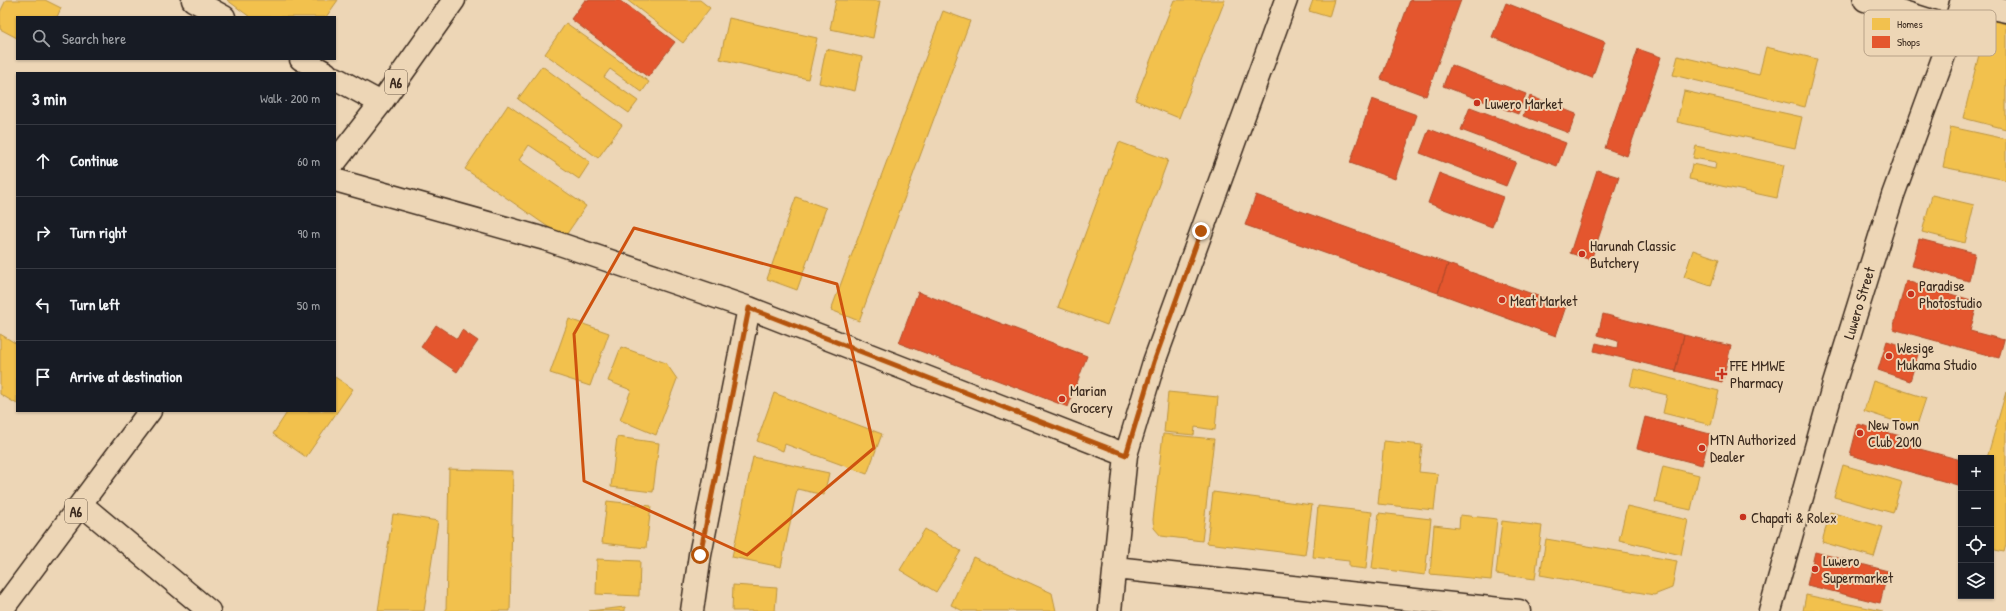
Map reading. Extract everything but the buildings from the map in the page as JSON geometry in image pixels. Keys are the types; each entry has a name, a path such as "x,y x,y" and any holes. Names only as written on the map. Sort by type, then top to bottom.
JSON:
{"street":[{"path":"193,0 222,16"},
{"name":"A6","path":"336,161 381,103 454,0"},
{"path":"1110,611 1126,455 1154,362 1286,0"},
{"path":"1865,0 1897,10"},
{"path":"1962,1 2006,11"},
{"name":"Luwero Street","path":"1770,611 1833,387 1886,217 1944,56"},
{"path":"303,60 324,72"},
{"path":"336,79 381,103"},
{"path":"336,180 545,238 749,308 1126,455"},
{"path":"692,611 700,555 749,308"},
{"name":"A6","path":"1,611 149,412"},
{"path":"81,504 209,611"},
{"path":"1115,568 1519,611"}],"highlighted area":[{"path":"634,228 837,284 874,448 747,555 584,481 574,334"}],"place":[{"name":"Luwero Market","path":"1477,103"},
{"name":"Harunah Classic Butchery","path":"1582,254"},
{"name":"Paradise Photostudio","path":"1911,294"},
{"name":"Meat Market","path":"1502,300"},
{"name":"Wesige Mukama Studio","path":"1889,356"},
{"name":"FFE MMWE Pharmacy","path":"1722,374"},
{"name":"Marian Grocery","path":"1062,399"},
{"name":"New Town Club 2010","path":"1860,433"},
{"name":"MTN Authorized Dealer","path":"1702,448"},
{"name":"Chapati & Rolex","path":"1743,517"},
{"name":"Luwero Supermarket","path":"1815,569"}],"route":[{"path":"700,555 749,308 1126,455 1154,362 1201,231"}]}
